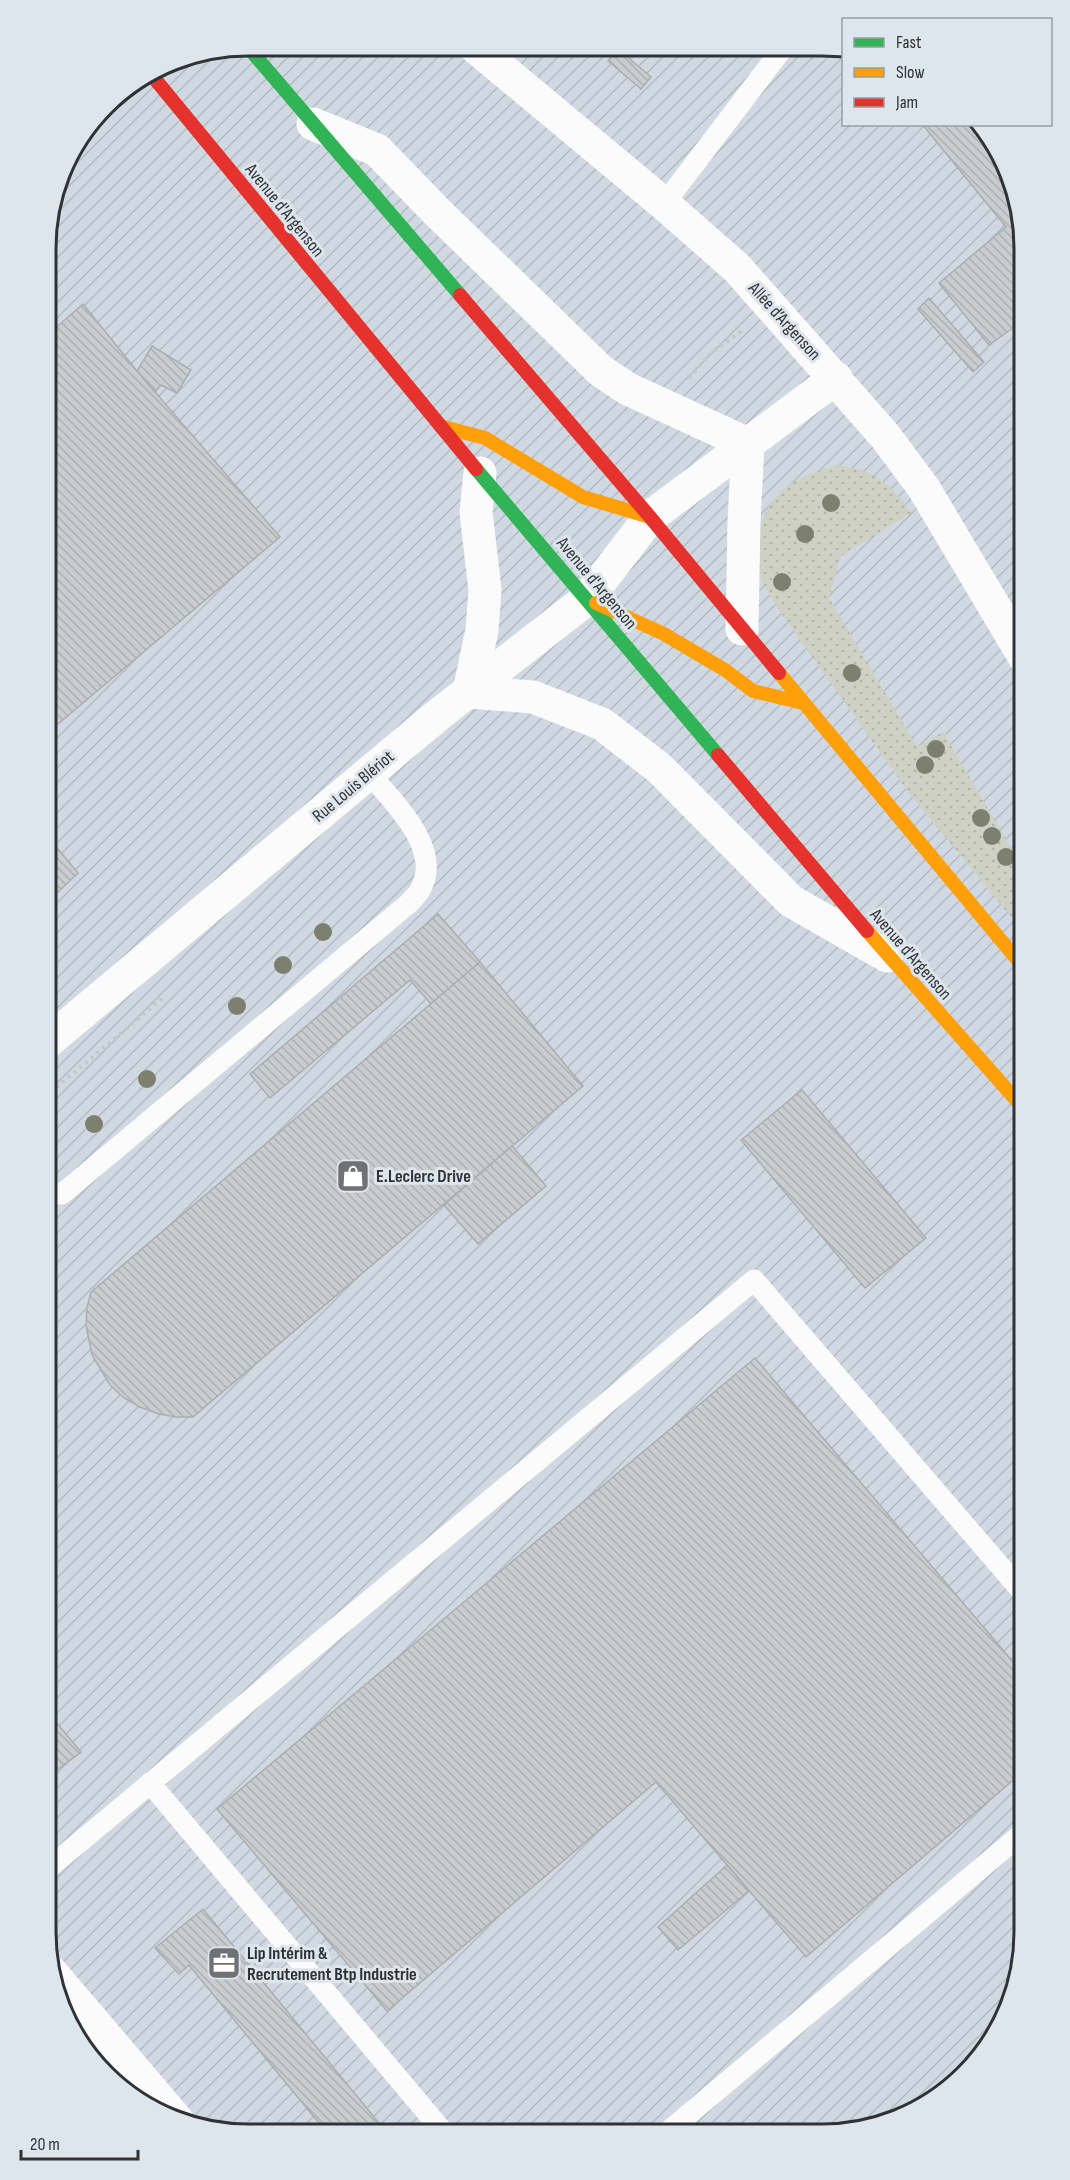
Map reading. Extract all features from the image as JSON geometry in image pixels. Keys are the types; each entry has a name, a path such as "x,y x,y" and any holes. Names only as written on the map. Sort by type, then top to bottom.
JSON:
{"main road":[{"path":"255,56 650,517 1014,956"},
{"name":"Avenue d'Argenson","path":"155,79 440,426 889,957 1014,1098"},
{"path":"440,426 484,438 583,497 650,517"},
{"path":"587,599 664,634 725,670 753,691 803,703"}],"street":[{"name":"Allée d’Argenson","path":"490,56 737,268 836,378 923,486 1014,639"},
{"path":"313,124 377,150 437,212 601,371 628,389 748,444 742,629"},
{"name":"Rue Louis Blériot","path":"56,1035 369,773 587,599 650,517 836,378"},
{"path":"480,473 476,512 485,590 482,630 469,692 533,697 602,724 659,768 791,901 889,957"},
{"path":"64,1987 165,2106"}],"lane":[{"path":"664,204 778,55"},
{"path":"56,1193 62,1194 399,912 421,889 427,870 424,849 415,830 369,773"},
{"path":"56,1862 754,1280 1014,1582"},
{"path":"150,1783 437,2124"},
{"path":"675,2124 1014,1840"}],"shaded area":[{"path":"235,56 842,57 842,126 971,126 995,162 1004,186 1011,210 1014,235 1014,1945 1011,1970 1000,2006 989,2029 975,2049 939,2085 908,2105 884,2114 860,2121 835,2124 222,2123 162,2105 121,2077 88,2039 75,2018 62,1982 57,1958 56,1933 57,222 70,174 81,151 103,121 121,103 151,81 174,70 210,59"},
{"path":"839,465 873,475 896,493 911,513 841,556 829,598 917,747 943,732 1014,853 1014,921 909,793 776,606 761,579 757,563 758,546 765,513 782,490 807,475"}],"building":[{"path":"613,55 625,55 651,77 641,89 608,61"},
{"path":"924,126 971,126 995,162 1004,186 1011,210 1014,235 1014,327 989,345 939,283 1006,227"},
{"path":"929,298 984,362 973,372 918,309"},
{"path":"83,304 137,371 280,537 56,726 56,327"},
{"path":"152,346 191,370 177,393 161,385 155,392 137,371"},
{"path":"58,849 78,873 57,893 56,892 56,851"},
{"path":"438,914 480,962 431,1004 410,980 270,1098 250,1074"},
{"name":"E.Leclerc Drive","path":"480,962 583,1086 193,1417 159,1414 124,1398 110,1385 92,1355 86,1325 91,1292"},
{"path":"802,1090 926,1238 865,1288 741,1140"},
{"path":"512,1146 546,1186 478,1244 444,1205"},
{"path":"755,1358 1014,1663 1014,1779 806,1957 656,1782 387,2011 217,1809"},
{"path":"56,1722 81,1752 56,1771"},
{"path":"727,1865 749,1891 678,1950 658,1927"},
{"path":"203,1909 380,2124 320,2124 189,1965 179,1974 155,1948"}],"traffic: fast":[{"path":"255,56 460,295"},
{"path":"476,469 718,755"}],"traffic: slow":[{"path":"440,426 485,438 583,497 650,517"},
{"path":"596,603 664,634 725,670 753,691 803,703"},
{"path":"779,673 1014,956"},
{"path":"867,931 1014,1098"}],"traffic: jam":[{"path":"155,79 476,469"},
{"path":"460,295 650,517 779,673"},
{"path":"718,755 867,931"}],"place":[{"name":"E.Leclerc Drive","path":"353,1176"},
{"name":"Lip Intérim & Recrutement Btp Industrie","path":"224,1963"}]}
